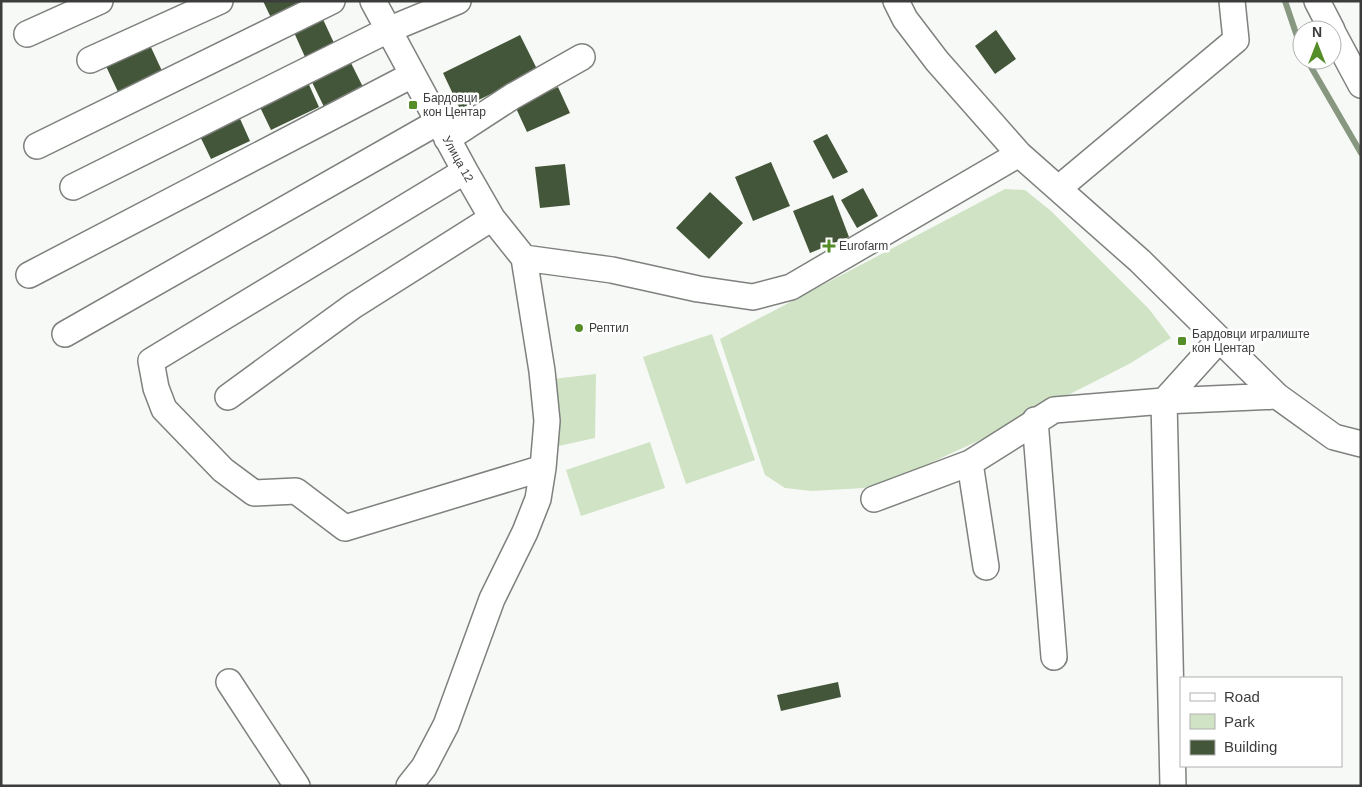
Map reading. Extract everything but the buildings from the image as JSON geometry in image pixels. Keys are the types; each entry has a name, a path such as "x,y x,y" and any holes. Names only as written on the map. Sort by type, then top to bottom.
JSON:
{"street":[{"path":"27,34 100,1"},
{"path":"90,60 220,1"},
{"path":"37,146 332,1"},
{"name":"Улица 12","path":"373,1 464,171 492,218 524,258"},
{"path":"73,187 388,30 458,1"},
{"path":"896,1 905,19 937,61 1019,154 1140,261 1277,396 1334,437 1361,444"},
{"path":"1059,188 1236,40 1232,1"},
{"path":"1316,1 1326,20"},
{"path":"1342,49 1361,85"},
{"path":"65,334 443,130 513,96 582,57"},
{"path":"29,275 412,75"},
{"path":"409,786 424,767 446,725 492,599 525,532 538,498 547,421 542,372 524,258 612,270 698,289 753,297 791,287 1019,154"},
{"path":"464,171 151,361 156,388 164,409 223,470 254,493 296,490 345,528 543,468"},
{"path":"228,397 353,306 492,218"},
{"path":"1173,786 1164,401 1219,340"},
{"path":"874,499 970,463 1035,420 1054,410 1164,401 1277,396"},
{"path":"1035,420 1054,657"},
{"path":"970,463 986,567"},
{"path":"229,682 297,786"}],"green space":[{"path":"1005,189 1025,190 1051,211 1149,309 1171,338 1129,364 978,441 893,480 864,488 811,491 785,488 765,475 720,339"},
{"path":"712,334 755,460 686,484 643,357"},
{"path":"596,374 595,438 554,447 553,379"},
{"path":"650,442 665,488 581,516 566,470"}],"waterway":[{"path":"1285,1 1292,22"},
{"path":"1313,70 1361,153"}],"place":[{"name":"Бардовци кон Центар","path":"413,105"},
{"name":"Eurofarm","path":"829,246"},
{"name":"Рептил","path":"579,328"},
{"name":"Бардовци игралиште кон Центар","path":"1182,341"}]}
